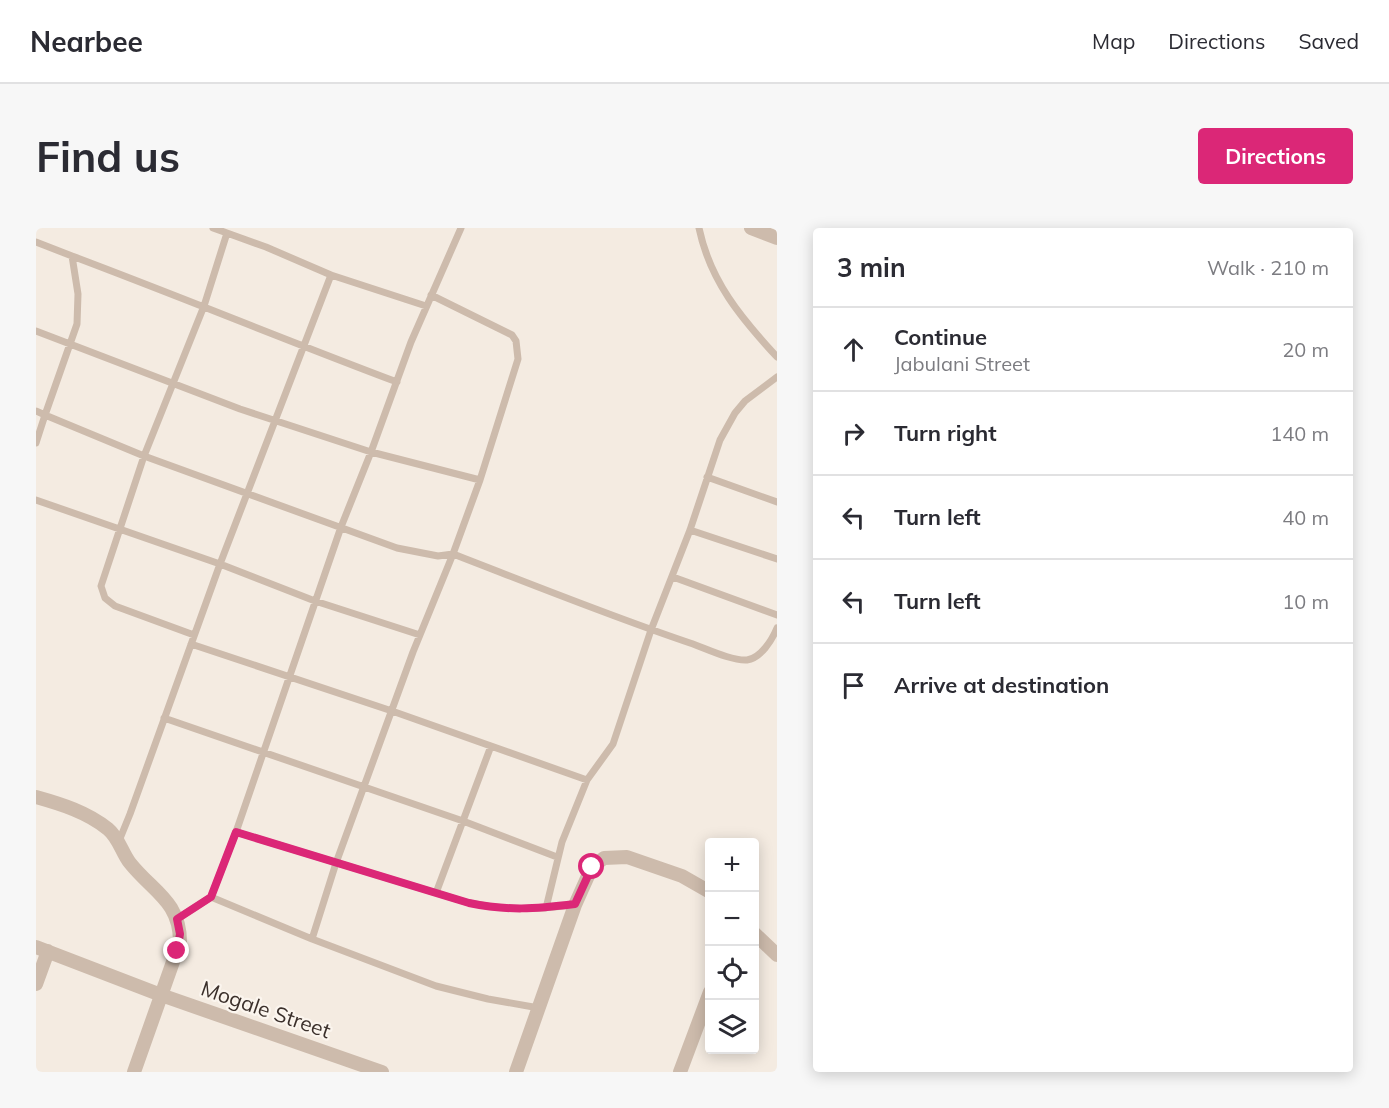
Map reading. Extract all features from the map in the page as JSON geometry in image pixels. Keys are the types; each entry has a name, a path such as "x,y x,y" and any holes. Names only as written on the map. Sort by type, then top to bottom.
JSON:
{"street":[{"path":"751,228 777,238"},
{"path":"36,797 73,809 110,830 132,866 174,910 180,942 134,1072"},
{"path":"516,1072 575,904 588,874 599,861 611,857 627,857 682,876 705,889"},
{"path":"759,938 777,955"},
{"path":"36,984 42,949"},
{"name":"Mogale Street","path":"42,949 161,995 382,1072"},
{"path":"680,1072 707,1000"}],"lane":[{"path":"213,228 266,247 331,275 426,306"},
{"path":"177,919 211,897 236,832 341,527 426,306 461,228"},
{"path":"699,228 711,270 744,320 777,357"},
{"path":"194,635 115,606 105,598 101,586 144,456 204,306 227,233"},
{"path":"36,242 396,382"},
{"path":"36,443 77,324 78,294 72,256"},
{"path":"118,843 220,564 331,275"},
{"path":"312,939 336,863 420,635 453,554 516,371 518,359 516,341 512,335 431,295"},
{"path":"36,331 275,420 371,452 480,480"},
{"path":"546,908 557,857 587,780 612,744 651,630 690,530 720,440 735,413 745,401 777,377"},
{"path":"36,411 144,456 341,527 419,554 438,556 453,554 651,630 744,660 751,659 762,652 775,638 777,628"},
{"path":"707,477 777,502"},
{"path":"36,500 220,564 315,601 420,635"},
{"path":"690,530 777,559"},
{"path":"673,577 777,615"},
{"path":"191,644 392,711 587,780"},
{"path":"164,718 463,821 557,857"},
{"path":"436,893 491,746"},
{"path":"236,832 436,893 498,909 546,908 575,904"},
{"path":"211,897 312,939 436,986 488,999 539,1008"}],"route":[{"path":"177,951 180,934 177,919 211,897 236,832 469,903 498,909 546,908 575,904 592,867"}]}
